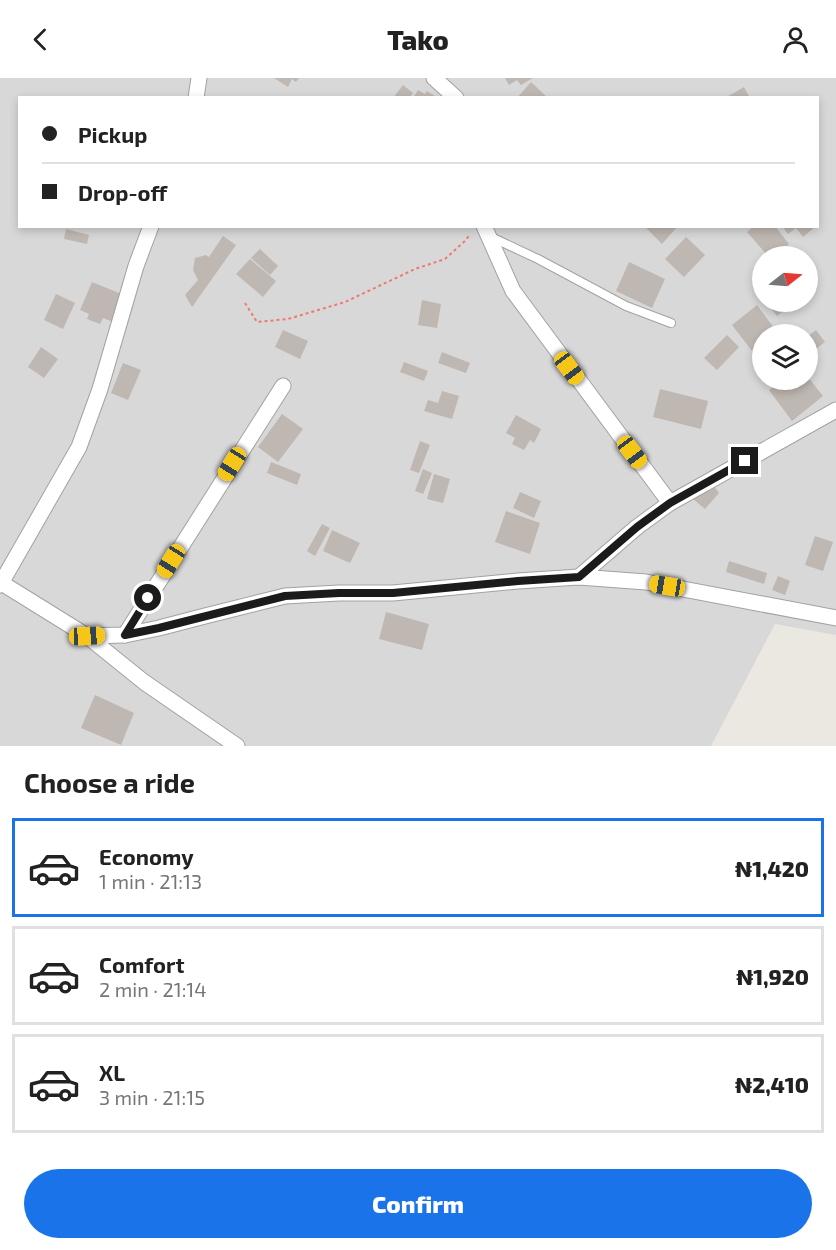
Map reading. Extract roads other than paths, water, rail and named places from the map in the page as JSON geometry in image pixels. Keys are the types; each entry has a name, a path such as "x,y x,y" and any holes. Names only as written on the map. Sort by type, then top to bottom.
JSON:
{"street":[{"path":"196,96 199,78"},
{"path":"434,78 454,96"},
{"path":"150,228 79,447 0,583 87,636 144,682 237,746"},
{"path":"481,232 513,291 670,503"},
{"path":"125,635 283,386"},
{"path":"579,577 637,527 670,503 836,410"},
{"path":"87,636 125,635 285,596 403,592 579,577 646,582 836,618"}],"lane":[{"path":"481,232 538,259 626,306 671,323"}]}
